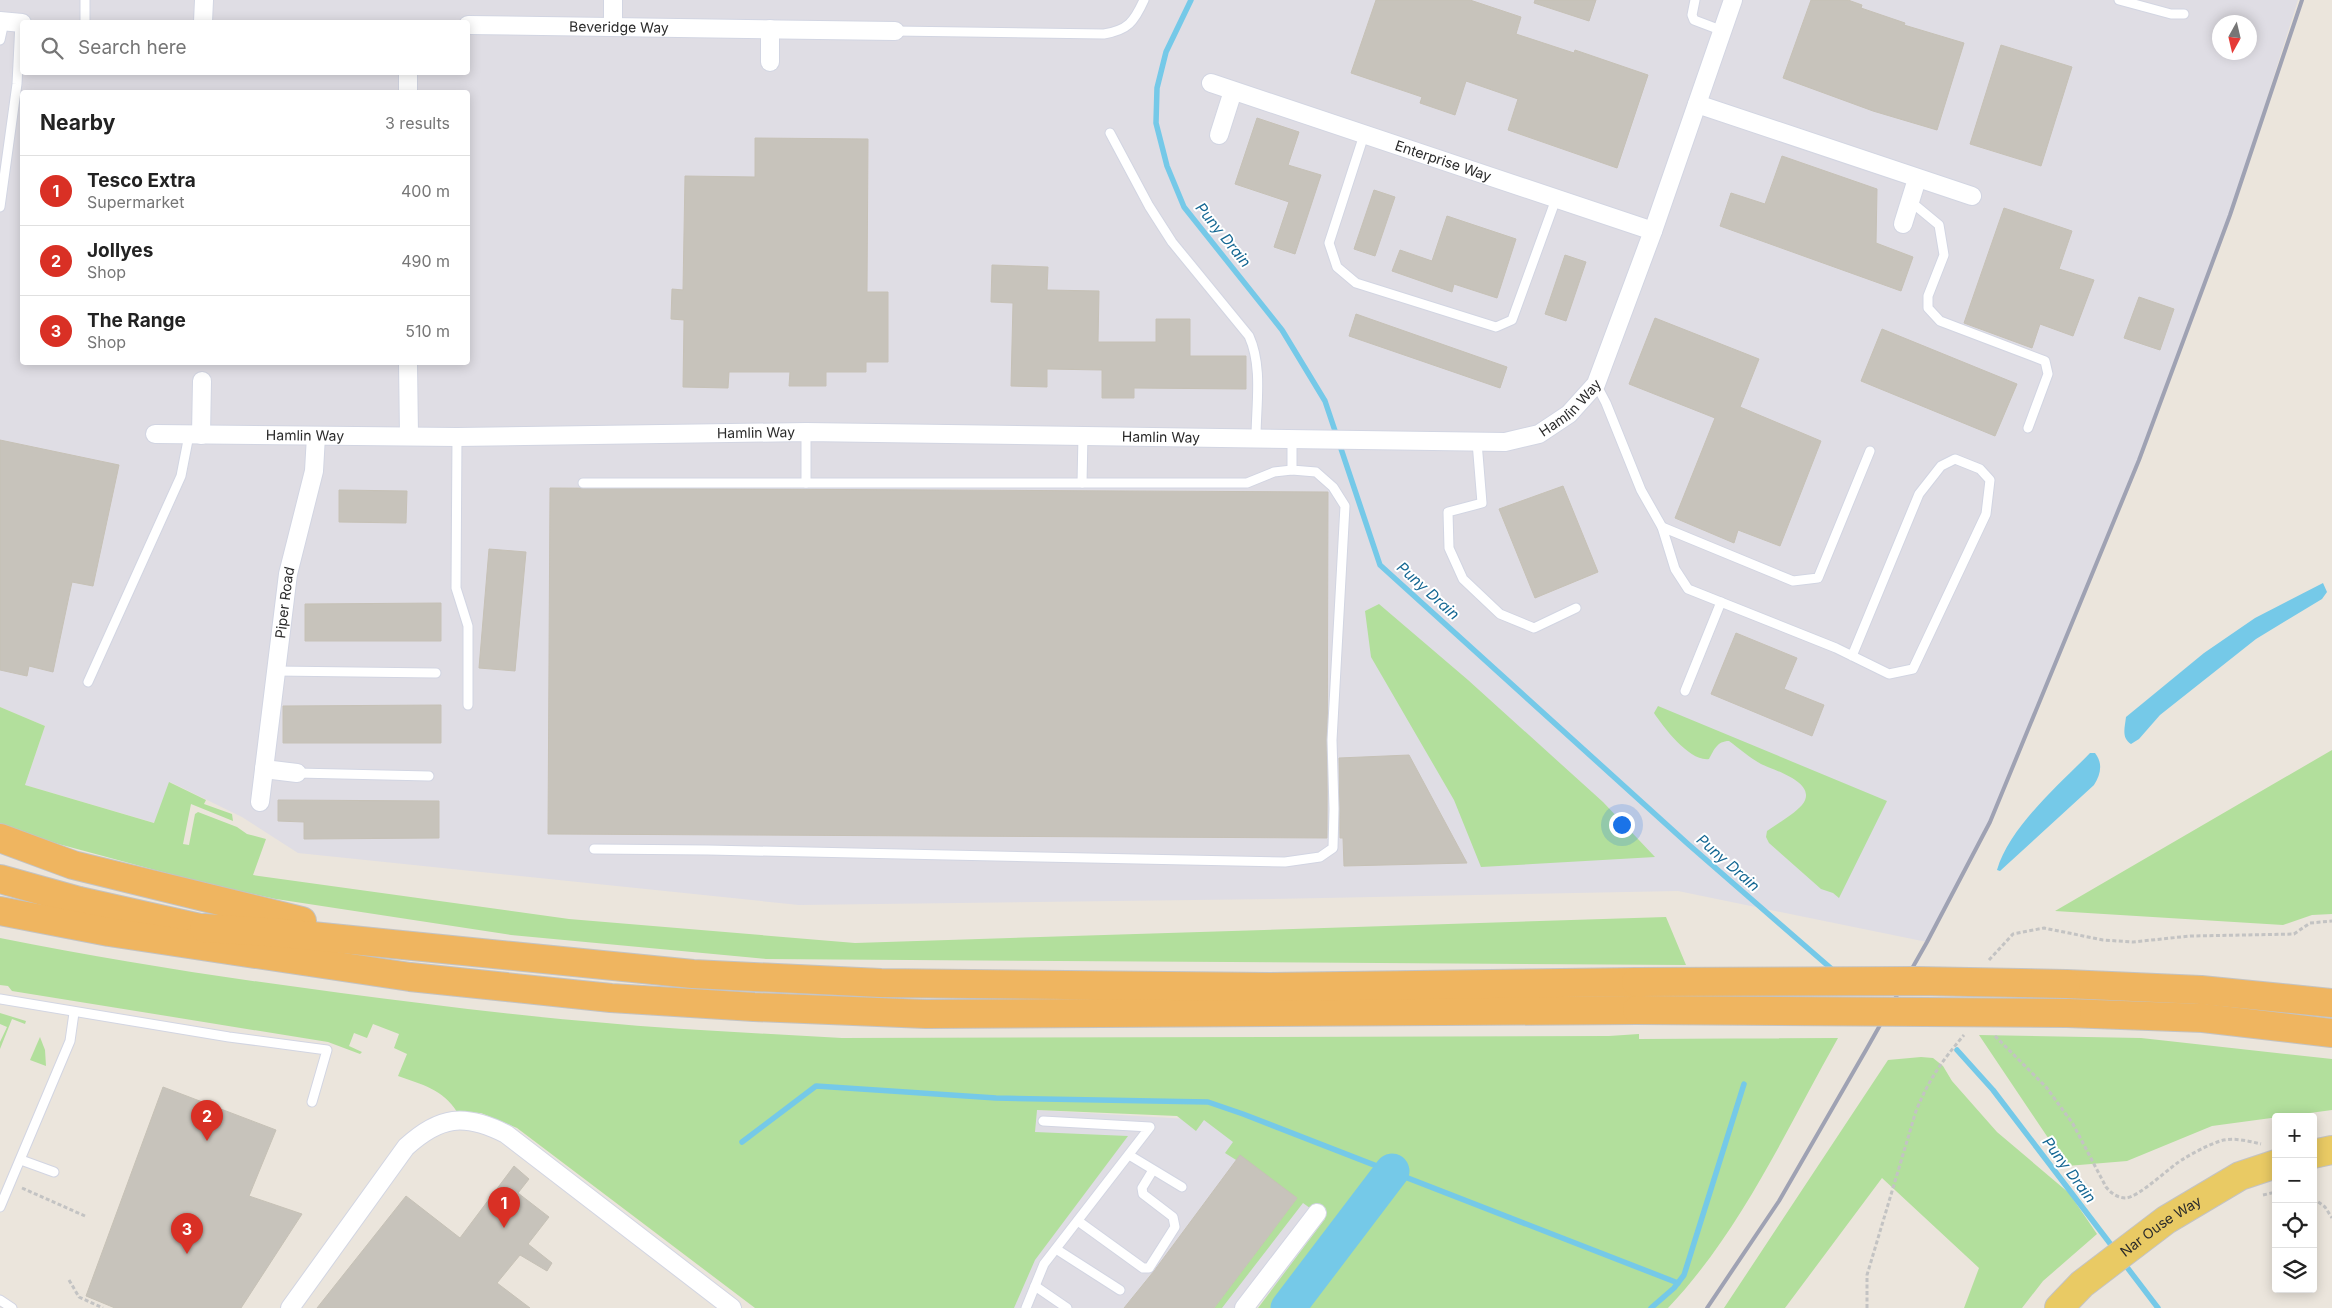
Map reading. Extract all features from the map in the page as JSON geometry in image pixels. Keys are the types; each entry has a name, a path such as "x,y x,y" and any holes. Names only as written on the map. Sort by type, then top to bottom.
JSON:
{"highway":[{"path":"0,838 73,865 396,944"},
{"path":"0,879 79,901 204,928 316,963"},
{"path":"0,911 109,932 410,977 611,998 754,1007 926,1014 1637,1010 2067,1013 2203,1018 2332,1033"},
{"path":"204,928 282,932 693,974 881,983 1269,987 1636,982 1918,981 2066,984 2201,990 2332,1003"}],"main road":[{"path":"2317,1153 2332,1150"},
{"name":"Nar Ouse Way","path":"2059,1308 2082,1284 2166,1220 2240,1176 2270,1154"}],"street":[{"path":"204,0 204,20"},
{"path":"613,26 614,0"},
{"name":"Hamlin Way","path":"155,434 457,437 806,432 1505,442 1540,434 1569,414 1596,384 1653,231 1733,0"},
{"name":"Beveridge Way","path":"470,25 895,31"},
{"path":"770,29 770,62"},
{"path":"408,75 408,90"},
{"name":"Enterprise Way","path":"1210,83 1653,231"},
{"path":"1219,135 1233,91"},
{"path":"1697,104 1972,196"},
{"path":"1903,224 1918,179"},
{"path":"408,365 408,436"},
{"path":"195,435 202,381"},
{"name":"Piper Road","path":"260,802 288,574 314,471 316,436"},
{"path":"264,769 297,774"},
{"path":"290,1308 406,1147 425,1130 444,1122 465,1121 485,1124 506,1134 732,1308"},
{"path":"1244,1308 1317,1213"}],"lane":[{"path":"85,0 85,20"},
{"path":"895,31 1104,34 1118,31 1131,24 1144,0"},
{"path":"1695,0 1692,15 1694,20 1723,30"},
{"path":"2119,0 2171,14 2184,14"},
{"path":"0,40 12,22"},
{"path":"0,207 17,84 12,22"},
{"path":"1110,133 1149,206 1172,242 1249,336 1255,348 1257,364 1256,438"},
{"path":"1364,135 1329,243 1337,267 1356,283 1496,327 1512,320 1556,199"},
{"path":"1910,201 1940,225 1944,255 1928,296 1928,308 1940,321 2045,361 2048,374 2028,428"},
{"path":"1596,384 1606,403 1641,490 1662,527 1675,569 1688,588 1852,656 1889,674 1913,670 1986,514 1990,480 1980,470 1955,459 1941,466 1919,494 1852,656"},
{"path":"806,432 806,483"},
{"path":"88,682 181,476 195,435"},
{"path":"1082,435 1082,483"},
{"path":"457,437 456,588 468,626 468,705"},
{"path":"1292,438 1292,470"},
{"path":"1477,442 1482,503 1448,512 1449,548 1463,579 1500,614 1534,628 1576,608"},
{"path":"1662,527 1793,581 1818,578 1870,451"},
{"path":"583,484 1247,483 1274,472 1292,470 1316,472 1333,487 1345,506 1332,740 1333,848 1320,857 1285,862 594,849"},
{"path":"1685,691 1721,602"},
{"path":"276,671 436,673"},
{"path":"297,774 429,776"},
{"path":"0,999 74,1013 328,1050 312,1102"},
{"path":"0,1207 70,1041 74,1013"},
{"path":"1026,1308 1044,1264 1150,1127 1043,1121"},
{"path":"1129,1155 1182,1187"},
{"path":"21,1160 54,1172"},
{"path":"1078,1221 1143,1268 1149,1268 1175,1228 1174,1217 1143,1194 1142,1188 1153,1170"},
{"path":"1056,1249 1120,1290"},
{"path":"1035,1286 1067,1308"},
{"path":"0,1300 12,1308"}],"path":[{"path":"1986,964 2013,934 2044,928 2104,940 2132,942 2190,936 2294,934 2310,923 2332,921"},
{"path":"1867,1308 1867,1275 1916,1111 1937,1067 1970,1028"},
{"path":"1988,1029 2046,1087 2073,1124 2106,1187 2113,1195 2126,1198 2139,1194 2150,1183 2185,1157 2221,1141 2243,1140 2270,1154"},
{"path":"11,1183 85,1216"},
{"path":"2317,1201 2325,1207 2332,1218"},
{"path":"69,1280 79,1298 103,1308"}],"shaded area":[{"path":"0,0 2298,0 2230,215 2139,460 1990,822 1927,942 1678,891 1272,899 799,905 298,853 242,817 170,782 155,823 25,785 45,726 0,707"},
{"path":"1036,1110 1222,1121 1363,1182 1256,1308 980,1308 1035,1132"}],"green space":[{"path":"1379,604 1468,680 1603,802 1655,857 1481,867 1454,800 1371,657 1365,611"},
{"path":"1658,706 1887,801 1839,898 1833,893 1821,889 1769,843 1766,837 1767,831 1790,816 1802,805 1806,797 1805,790 1800,784 1793,778 1757,762 1729,741 1719,744 1709,759 1702,759 1694,755 1678,743 1658,719 1654,713"},
{"path":"0,707 45,726 25,785 154,823 169,782 206,800 204,804 232,814 233,821 191,804 183,844 189,845 195,814 198,812 237,827 247,834 266,839 253,875 259,876 569,919 855,943 1666,917 1686,965 766,959 511,935 276,899 207,884 14,832 0,826"},
{"path":"2332,750 2332,914 2312,915 2283,925 2055,911"},
{"path":"0,938 127,962 468,1009 626,1025 842,1038 1609,1036 1639,1034 1639,1039 1838,1038 1781,1144 1740,1213 1694,1278 1668,1308 1258,1308 1325,1219 1303,1203 1222,1308 1214,1308 1297,1198 1225,1153 1233,1142 1204,1120 1196,1131 1177,1116 1037,1110 1035,1132 1128,1136 1035,1260 1014,1308 755,1308 517,1128 481,1113 457,1112 452,1104 439,1093 398,1076 407,1054 394,1048 399,1034 373,1024 367,1038 354,1033 349,1046 362,1052 360,1054 328,1042 12,991 8,986 0,985"},
{"path":"0,1013 26,1021 25,1024 12,1019 0,1049 0,1042 7,1027 0,1024"},
{"path":"1979,1035 2141,1038 2332,1059 2332,1110 2310,1113 2272,1113 2272,1118 2212,1126 2127,1161 2067,1166"},
{"path":"40,1037 45,1050 46,1066 30,1060"},
{"path":"1921,1057 1933,1058 1943,1066 1952,1081 1997,1132 2069,1193 2097,1234 2043,1281 2022,1308 1964,1308 1979,1268 1882,1178 1785,1308 1724,1308 1888,1060"}],"water":[{"path":"2323,583 2327,592 2322,599 2256,639 2160,715 2139,739 2131,744 2128,742 2124,732 2126,717 2204,653 2255,618"},
{"path":"2090,753 2095,753 2100,765 2100,773 2094,785 2000,871 1997,870 2003,854 2024,822 2050,792"}],"building":[{"path":"1376,0 1470,0 1521,17 1516,34 1574,53 1575,50 1648,75 1617,168 1508,130 1518,99 1466,81 1455,115 1420,103 1422,97 1351,73"},
{"path":"1535,0 1596,0 1589,21 1534,3"},
{"path":"1811,0 1848,0 1862,5 1861,8 1905,23 1904,25 1964,43 1937,130 1873,111 1783,78"},
{"path":"2001,45 2072,67 2041,166 1970,144"},
{"path":"1257,118 1299,132 1288,165 1321,175 1295,254 1274,247 1289,202 1235,184"},
{"path":"755,138 868,139 867,292 888,292 888,362 866,362 866,372 826,372 826,386 789,386 790,372 729,372 728,388 683,387 684,320 671,319 672,289 683,290 685,176 755,177"},
{"path":"1782,156 1877,189 1876,243 1913,257 1901,291 1720,226 1731,193 1765,204"},
{"path":"1374,190 1395,197 1375,256 1354,249"},
{"path":"2004,208 2072,231 2059,269 2094,280 2073,336 2040,324 2032,348 1964,323"},
{"path":"1447,216 1516,239 1497,298 1454,284 1452,292 1392,271 1400,250 1432,261"},
{"path":"1565,255 1586,262 1566,321 1545,314"},
{"path":"992,265 1048,267 1047,290 1099,291 1098,342 1156,342 1156,319 1190,319 1190,356 1246,356 1246,389 1134,388 1134,398 1102,398 1102,370 1047,369 1047,387 1011,386 1013,303 991,302"},
{"path":"2139,297 2174,309 2160,350 2124,338"},
{"path":"1356,314 1507,367 1500,388 1349,336"},
{"path":"1655,318 1759,359 1740,407 1821,441 1780,546 1738,530 1734,543 1675,518 1715,418 1629,384"},
{"path":"1882,329 2017,384 1995,436 1861,381"},
{"path":"0,440 119,465 93,586 72,582 53,672 29,666 27,676 0,670"},
{"path":"1563,486 1598,572 1535,598 1499,509"},
{"path":"550,488 1328,492 1327,838 548,834"},
{"path":"339,490 407,491 406,523 339,522"},
{"path":"489,549 526,552 515,671 479,668"},
{"path":"441,603 441,641 305,641 305,604"},
{"path":"1736,633 1797,658 1784,689 1824,705 1812,736 1711,694"},
{"path":"441,705 441,743 283,743 283,706"},
{"path":"1409,755 1467,863 1344,866 1343,838 1340,838 1339,758"},
{"path":"278,800 439,801 439,838 304,839 304,822 278,821"},
{"path":"163,1087 276,1130 249,1196 302,1214 241,1308 115,1308 86,1296"},
{"path":"1240,1155 1297,1198 1214,1308 1124,1308 1154,1271"},
{"path":"514,1166 529,1179 518,1193 549,1217 528,1244 552,1263 547,1271 520,1255 497,1283 530,1308 317,1308 406,1196 460,1238"}],"waterway":[{"name":"Puny Drain","path":"1191,0 1166,52 1157,88 1156,123 1167,166 1184,207 1282,330 1325,401 1380,565 1688,844 1834,971"},
{"name":"Puny Drain","path":"1957,1050 1993,1090 2115,1250"},
{"path":"1651,1308 1674,1288 1684,1275 1744,1084"},
{"path":"742,1142 816,1086 996,1098 1208,1102 1678,1283"},
{"path":"1288,1308 1392,1171"},
{"name":"Puny Drain","path":"2123,1262 2158,1308"}],"railway":[{"path":"1707,1308 1779,1201 1927,942 1990,822 2139,460 2230,215 2302,0"}],"place":[{"name":"Jollyes","path":"207,1141"},
{"name":"Tesco Extra","path":"504,1228"},
{"name":"The Range","path":"187,1254"}]}
